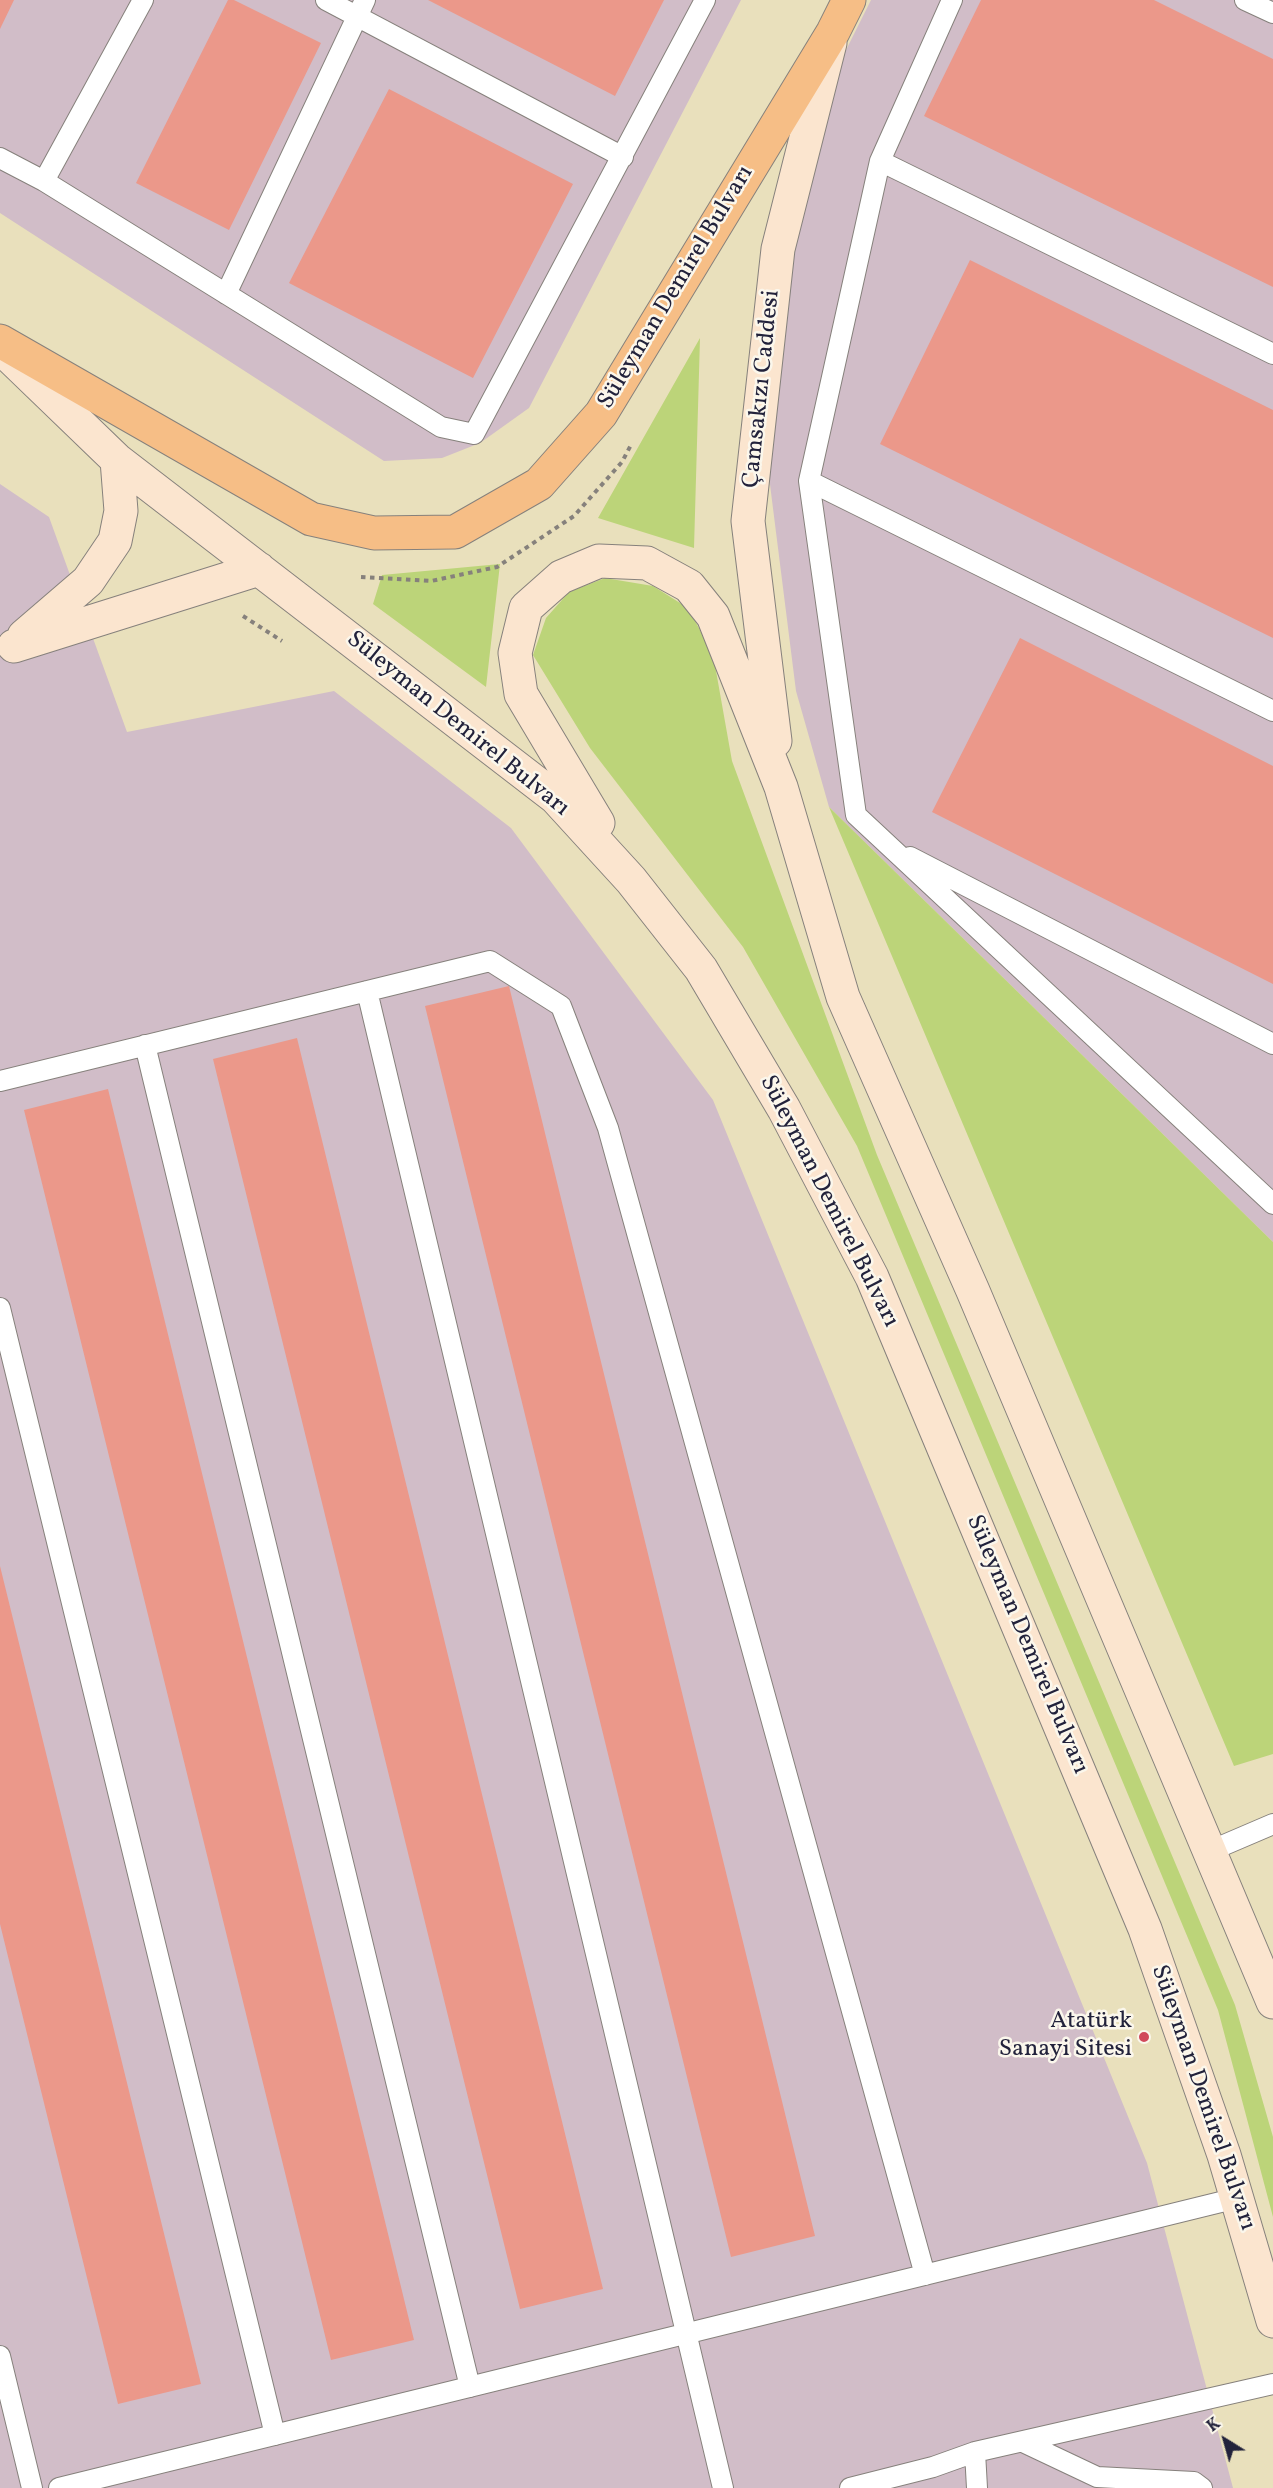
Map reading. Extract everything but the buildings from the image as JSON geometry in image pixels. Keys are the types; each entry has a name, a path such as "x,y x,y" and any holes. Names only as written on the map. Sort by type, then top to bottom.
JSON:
{"main road":[{"name":"Çamsakızı Caddesi","path":"833,32 849,0"},
{"name":"Süleyman Demirel Bulvarı","path":"0,341 311,519 374,533 455,532 539,484 601,414 833,32"}],"street":[{"name":"Çamsakızı Caddesi","path":"781,787 748,522 778,249 833,32"},
{"name":"Süleyman Demirel Bulvarı","path":"0,346 117,460 556,798 631,880 701,969 784,1109 872,1277 1144,1929 1237,2198 1273,2321"},
{"path":"7,648 88,581 115,541 121,511 117,460"},
{"path":"631,880 521,694 515,653 526,608 561,577 599,561 647,562 689,586 713,616 781,787 843,997 983,1312 1273,2002"},
{"path":"7,648 259,569"}],"lane":[{"path":"44,181 143,0"},
{"path":"326,0 361,8 623,157"},
{"path":"0,159 44,181 441,427 474,434 705,0"},
{"path":"952,0 880,161 809,481 856,815 1273,1204"},
{"path":"1245,0 1273,14"},
{"path":"226,294 361,8"},
{"path":"880,161 1273,354"},
{"path":"809,481 1273,711"},
{"path":"888,846 1273,1044"},
{"path":"0,1080 490,961 561,1006 608,1128 925,2275"},
{"path":"367,991 723,2488"},
{"path":"145,1045 471,2386"},
{"path":"0,1308 275,2435"},
{"path":"1210,1851 1273,1824"},
{"path":"59,2488 1237,2198"},
{"path":"0,2356 32,2488"},
{"path":"850,2488 933,2468 975,2452 1273,2384"},
{"path":"1023,2442 1097,2477 1194,2482 1202,2488"},
{"path":"975,2452 977,2488"}],"path":[{"path":"233,610 287,644"}],"shaded area":[{"path":"0,0 741,0 529,408 480,443 442,458 384,461 0,213"},
{"path":"871,0 1273,0 1273,1242 829,807 796,691 762,421 790,162"},
{"path":"0,484 49,517 127,732 334,691 511,828 713,1100 1147,2163 1233,2488 0,2488"}],"green space":[{"path":"700,338 694,548 598,518"},
{"path":"500,564 486,687 373,604 382,575"},
{"path":"605,578 653,586 688,608 713,654 732,761 877,1155 1235,2005 1273,2137 1273,2217 1218,2010 857,1146 743,947 590,748 533,655 546,618 569,592"},
{"path":"829,807 1273,1242 1273,1754 1234,1766"}],"place":[{"name":"Atatürk Sanayi Sitesi","path":"1144,2037"}]}
